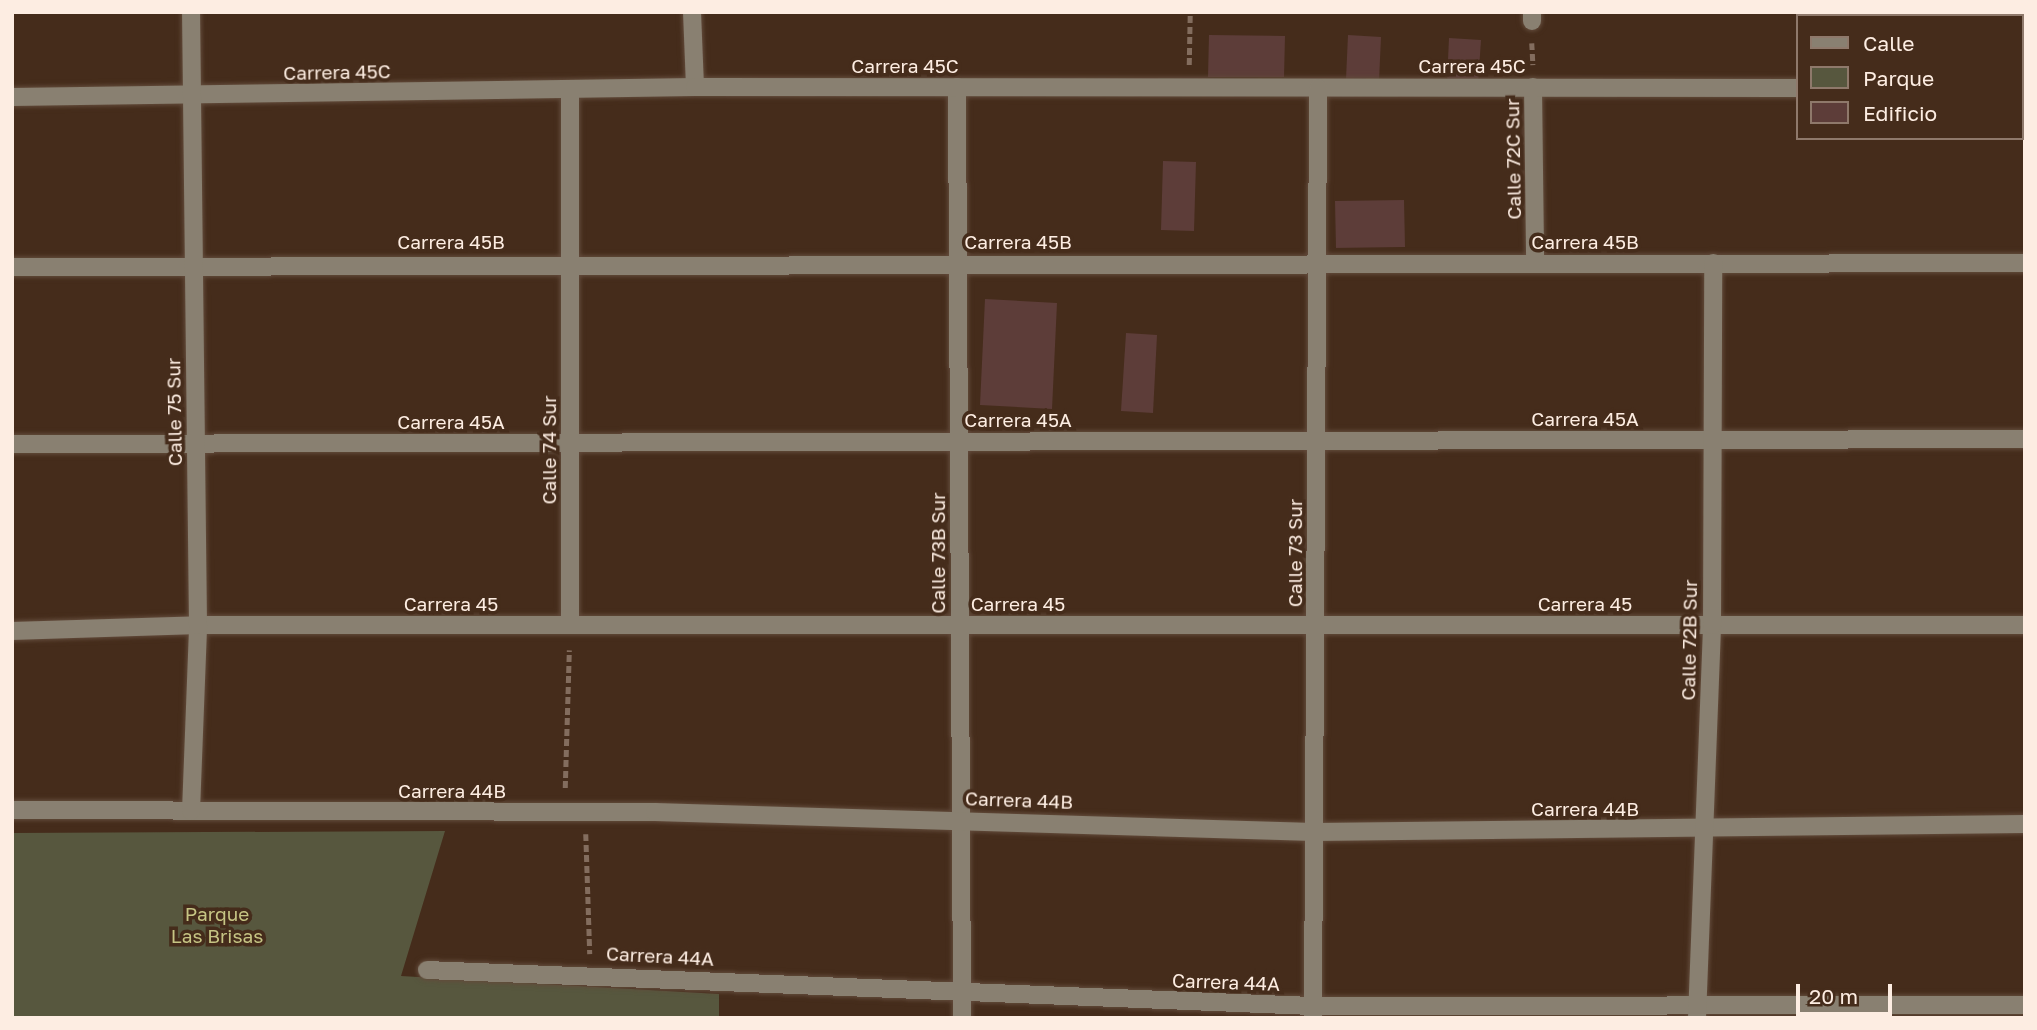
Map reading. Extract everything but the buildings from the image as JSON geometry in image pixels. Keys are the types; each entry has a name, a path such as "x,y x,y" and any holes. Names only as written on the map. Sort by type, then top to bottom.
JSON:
{"street":[{"name":"Calle 75 Sur","path":"191,12 198,625 191,811"},
{"path":"692,12 695,87"},
{"path":"2024,12 2025,22"},
{"name":"Carrera 45C","path":"12,97 695,87 1796,88"},
{"name":"Calle 73B Sur","path":"957,87 962,1018"},
{"name":"Calle 72C Sur","path":"1533,87 1535,263"},
{"name":"Calle 73 Sur","path":"1313,1012 1318,88"},
{"name":"Calle 74 Sur","path":"570,89 570,625"},
{"name":"Calle 72B Sur","path":"1697,1010 1712,625 1710,440 1713,262"},
{"name":"Carrera 45B","path":"12,267 194,263 2025,263"},
{"name":"Carrera 45A","path":"12,444 2025,439"},
{"name":"Carrera 45","path":"12,631 198,625 2025,625"},
{"name":"Carrera 44B","path":"12,810 586,812 961,818 1314,832 2025,824"},
{"name":"Carrera 44A","path":"426,970 590,973 1313,1012 1697,1010 2025,1004"}],"path":[{"path":"1188,87 1190,12"},
{"name":"Calle 72C Sur","path":"1532,16 1533,87"},
{"path":"565,812 570,625"},
{"path":"586,812 590,973"}],"green space":[{"name":"Parque Las Brisas","path":"445,831 401,976 719,994 719,1018 12,1018 12,833"}]}
